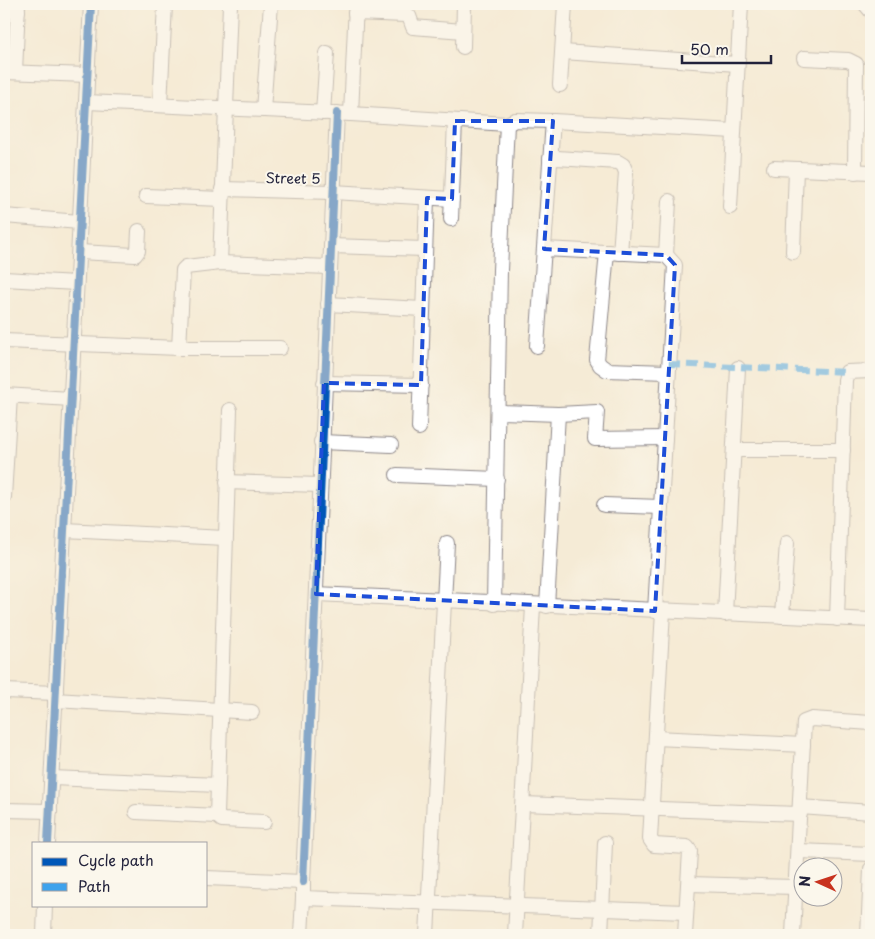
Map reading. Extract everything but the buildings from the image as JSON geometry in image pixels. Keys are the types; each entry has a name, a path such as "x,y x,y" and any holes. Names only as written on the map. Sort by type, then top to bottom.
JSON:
{"street":[{"path":"48,842 91,4"},
{"path":"160,106 165,4"},
{"path":"220,263 230,4"},
{"path":"263,110 271,4"},
{"path":"463,47 464,4"},
{"path":"560,86 565,4"},
{"path":"730,207 741,4"},
{"path":"865,4 871,11"},
{"path":"4,10 18,7 10,72 88,75"},
{"path":"301,935 337,113 355,8 406,15 415,28 463,31"},
{"path":"563,52 738,64"},
{"path":"326,53 337,113"},
{"path":"804,58 848,60 856,64 855,172"},
{"path":"87,102 337,113 507,124 515,120 552,121 734,131"},
{"path":"452,219 455,121"},
{"path":"537,346 552,121"},
{"path":"494,604 499,412 500,270 507,124"},
{"path":"550,159 618,162 623,165 626,172 597,360 607,370 668,372"},
{"path":"774,168 871,172"},
{"path":"793,252 796,169"},
{"name":"Street 5","path":"146,196 333,192 452,199"},
{"path":"419,428 427,198"},
{"path":"668,201 666,255 675,265 661,507 656,738 651,843 687,847 691,856 685,935"},
{"path":"4,216 80,222"},
{"path":"79,252 135,255 138,251 139,231"},
{"path":"331,246 425,249"},
{"path":"544,250 666,255"},
{"path":"179,348 183,270 192,264 220,263 330,267"},
{"path":"4,279 76,283"},
{"path":"328,304 423,309"},
{"path":"4,341 179,348 280,348"},
{"path":"725,614 738,368"},
{"path":"838,619 847,372 871,371"},
{"path":"324,383 421,385"},
{"path":"4,496 7,396 71,399"},
{"path":"217,816 230,410"},
{"path":"499,412 558,414 597,412 595,438 665,438"},
{"path":"515,935 523,804 558,414"},
{"path":"322,442 391,445"},
{"path":"735,450 843,450"},
{"path":"397,475 497,478"},
{"path":"227,482 320,484"},
{"path":"604,505 661,507"},
{"path":"64,530 225,538"},
{"path":"427,935 448,543"},
{"path":"782,616 787,543"},
{"path":"316,594 494,604 871,620"},
{"path":"4,691 56,697 252,712"},
{"path":"799,856 804,722 807,719 871,723"},
{"path":"656,738 803,746"},
{"path":"52,778 218,785"},
{"path":"523,804 653,809 871,812"},
{"path":"4,810 50,811"},
{"path":"136,812 217,816 222,820 264,822"},
{"path":"600,935 605,843"},
{"path":"799,851 871,854"},
{"path":"868,935 871,870"},
{"path":"208,878 303,882"},
{"path":"689,884 792,887"},
{"path":"303,898 686,912"},
{"path":"44,935 45,906"},
{"path":"793,935 795,906"}],"highlighted area":[{"path":"455,121 553,121 544,249 666,255 672,259 675,265 655,611 316,594 324,383 421,385 427,198 452,199"}],"marked path":[{"path":"669,364 847,372"}],"cycle path":[{"path":"48,842 91,4"},
{"path":"303,882 337,113"}]}
